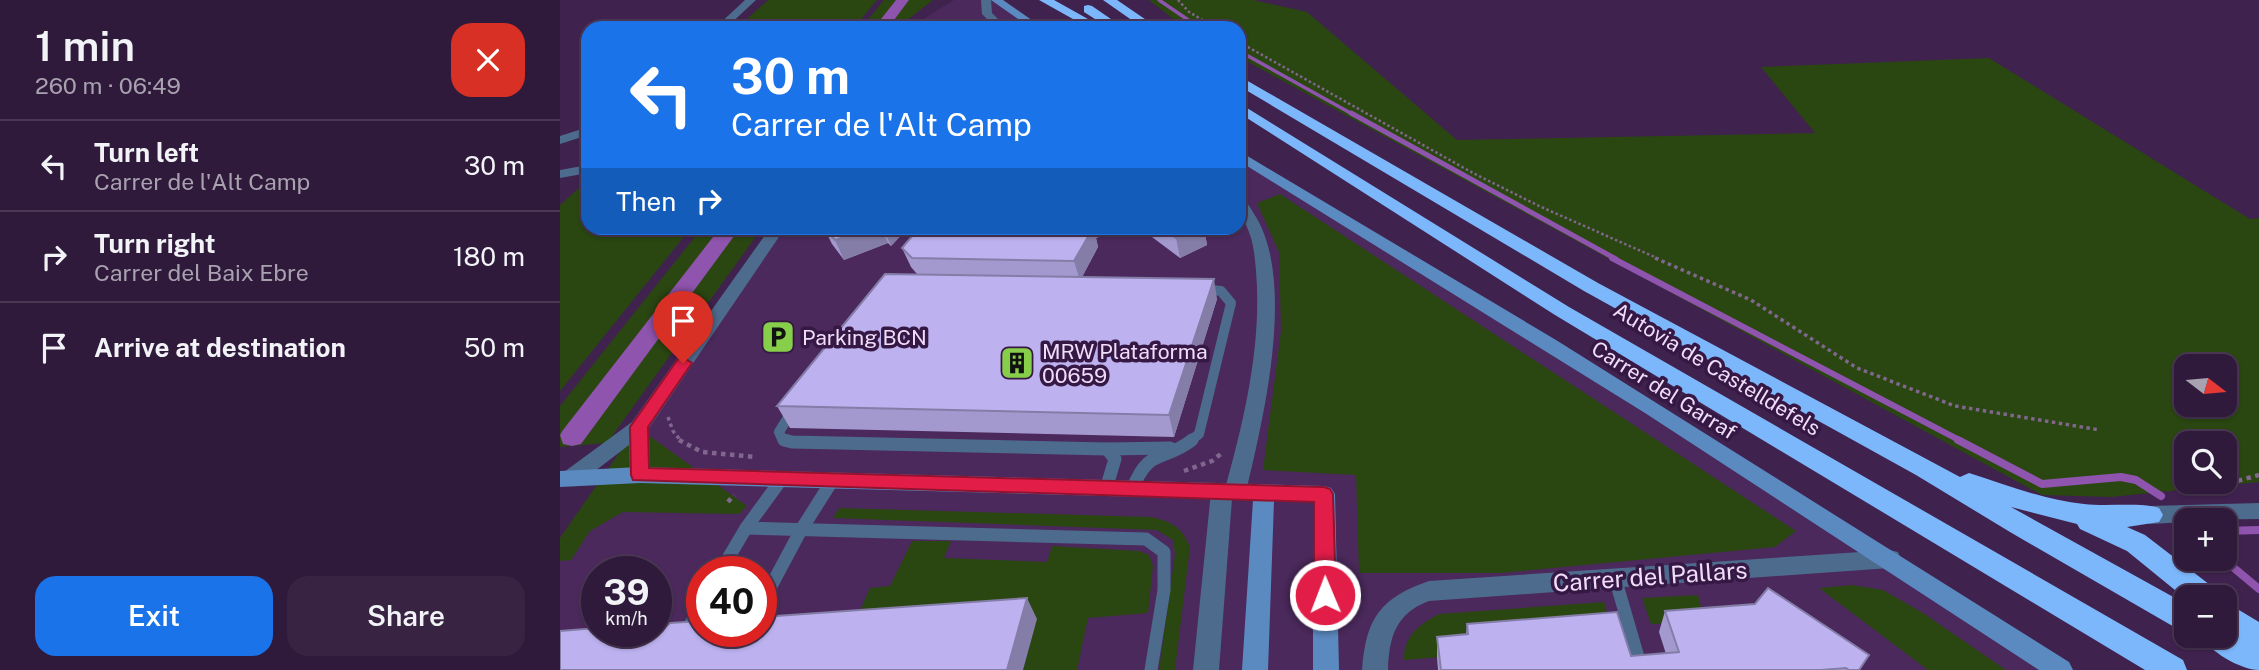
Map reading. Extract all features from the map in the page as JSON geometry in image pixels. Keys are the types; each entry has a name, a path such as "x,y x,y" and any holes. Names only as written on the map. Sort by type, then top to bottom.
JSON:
{"highway":[{"path":"1045,0 1085,21"},
{"path":"1074,0 1107,21"},
{"path":"1109,0 1141,21"},
{"path":"1132,0 1148,21"},
{"name":"Autovia de Castelldefels","path":"1246,84 1591,287 1925,468 2019,525 2174,612"},
{"name":"Autovia de Castelldefels","path":"1246,111 1562,311 2172,670"},
{"path":"1925,468 2103,527 2136,543 2189,585"},
{"path":"2058,511 2108,518 2150,515"},
{"path":"2150,515 2143,523 2142,533 2150,546 2191,585"},
{"path":"2237,621 2255,632"},
{"path":"2237,648 2259,660"}],"main road":[{"path":"996,0 1028,21"},
{"name":"Carrer del Garraf","path":"1246,159 1363,229 1890,559 2060,670"},
{"path":"566,478 640,475 1324,494 1326,670"},
{"path":"1255,670 1264,493"}],"street":[{"path":"728,21 751,0"},
{"path":"986,0 987,14 994,21"},
{"path":"560,140 581,134"},
{"path":"564,175 581,171"},
{"path":"1206,670 1229,492 1259,376 1265,284 1258,238 1246,215"},
{"path":"566,478 639,427 772,235"},
{"path":"639,427 640,475"},
{"path":"2150,515 2259,511"},
{"name":"Carrer del Pallars","path":"1374,670 1381,626 1395,608 1410,597 1429,591 1890,559"}],"lane":[{"path":"1132,490 1138,471 1145,461 1199,434 1231,303 1222,291 1193,289"},
{"path":"801,400 779,432 782,439 792,442 1107,449 1176,447"},
{"path":"1106,489 1115,459 1107,449"},
{"path":"729,556 780,480"},
{"path":"777,576 801,530 832,481"},
{"path":"746,528 1146,539 1165,553 1165,571 1151,670"},
{"path":"1615,578 1638,657"},
{"path":"678,645 686,631"}],"path":[{"path":"1178,0 1189,12 1204,21"},
{"path":"1246,46 1473,173 1539,206 1751,300 1857,368 1955,406 2100,430"}],"shaded area":[{"path":"954,0 996,0 1028,21 920,21"},
{"path":"1246,157 2060,670 560,670 560,538 772,235 1246,235"}],"green space":[{"path":"768,0 877,0 860,21 745,21"},
{"path":"884,0 933,0 906,21 867,21"},
{"path":"1149,0 1253,0 1307,12 1457,140 1815,133 1761,67 1989,58 2250,219 2259,218 2259,482 2237,484 2237,431 2174,431 2174,491 2111,497 2042,495 1246,61 1246,21 1176,21"},
{"path":"581,186 581,235 685,235 560,391 560,205"},
{"path":"1280,194 1796,531 1775,547 1501,573 1359,573 1356,475 1263,470 1281,331 1279,252 1257,203"},
{"path":"696,235 757,235 607,443 560,447 560,406"},
{"path":"637,427 747,506 739,514 623,512 590,531 571,560 560,561 560,538"},
{"path":"839,508 1150,517 1170,523 1183,534 1190,547 1175,670 1159,670 1175,554 1173,540 1157,530 833,518"},
{"path":"912,541 951,541 944,558 1047,562 1052,546 1139,551 1149,555 1153,566 1148,613 1088,618 1077,670 1023,670 1036,619 850,633 870,588 890,586"},
{"path":"1852,585 1883,590 1923,613 2006,670 1928,670 1819,588"},
{"path":"1698,595 1702,611 1684,623 1651,624 1642,598"},
{"path":"1604,602 1612,633 1467,655 1404,660 1406,644 1414,632 1439,614"}],"building":[{"path":"831,235 850,235 835,240"},
{"path":"913,235 1089,235 1074,261 912,258 902,248"},
{"name":"MRW Plataforma 00659","path":"885,274 1214,279 1169,415 777,406"},
{"path":"1768,588 1869,655 1859,670 1441,670 1437,637 1468,634 1467,624 1617,612 1631,656 1679,652 1665,611 1755,604"},
{"path":"1027,598 1007,670 560,670 560,631 581,629 581,647 672,647 672,623 686,622 686,647 777,647 777,616"}],"waterway":[{"path":"886,21 903,0"},
{"path":"1159,0 1190,21"},
{"path":"1246,55 1354,115"},
{"path":"1351,113 1616,259"},
{"path":"572,437 725,235"},
{"path":"1612,258 1961,441"},
{"path":"1958,440 2042,484 2121,477 2136,480 2161,496"},
{"path":"2237,531 2259,530"},
{"path":"2237,571 2259,589"}],"place":[{"name":"Parking BCN","path":"778,337"},
{"name":"MRW Plataforma 00659","path":"1017,363"}],"route":[{"path":"683,363 639,427 640,475 1324,494 1325,595"}]}
